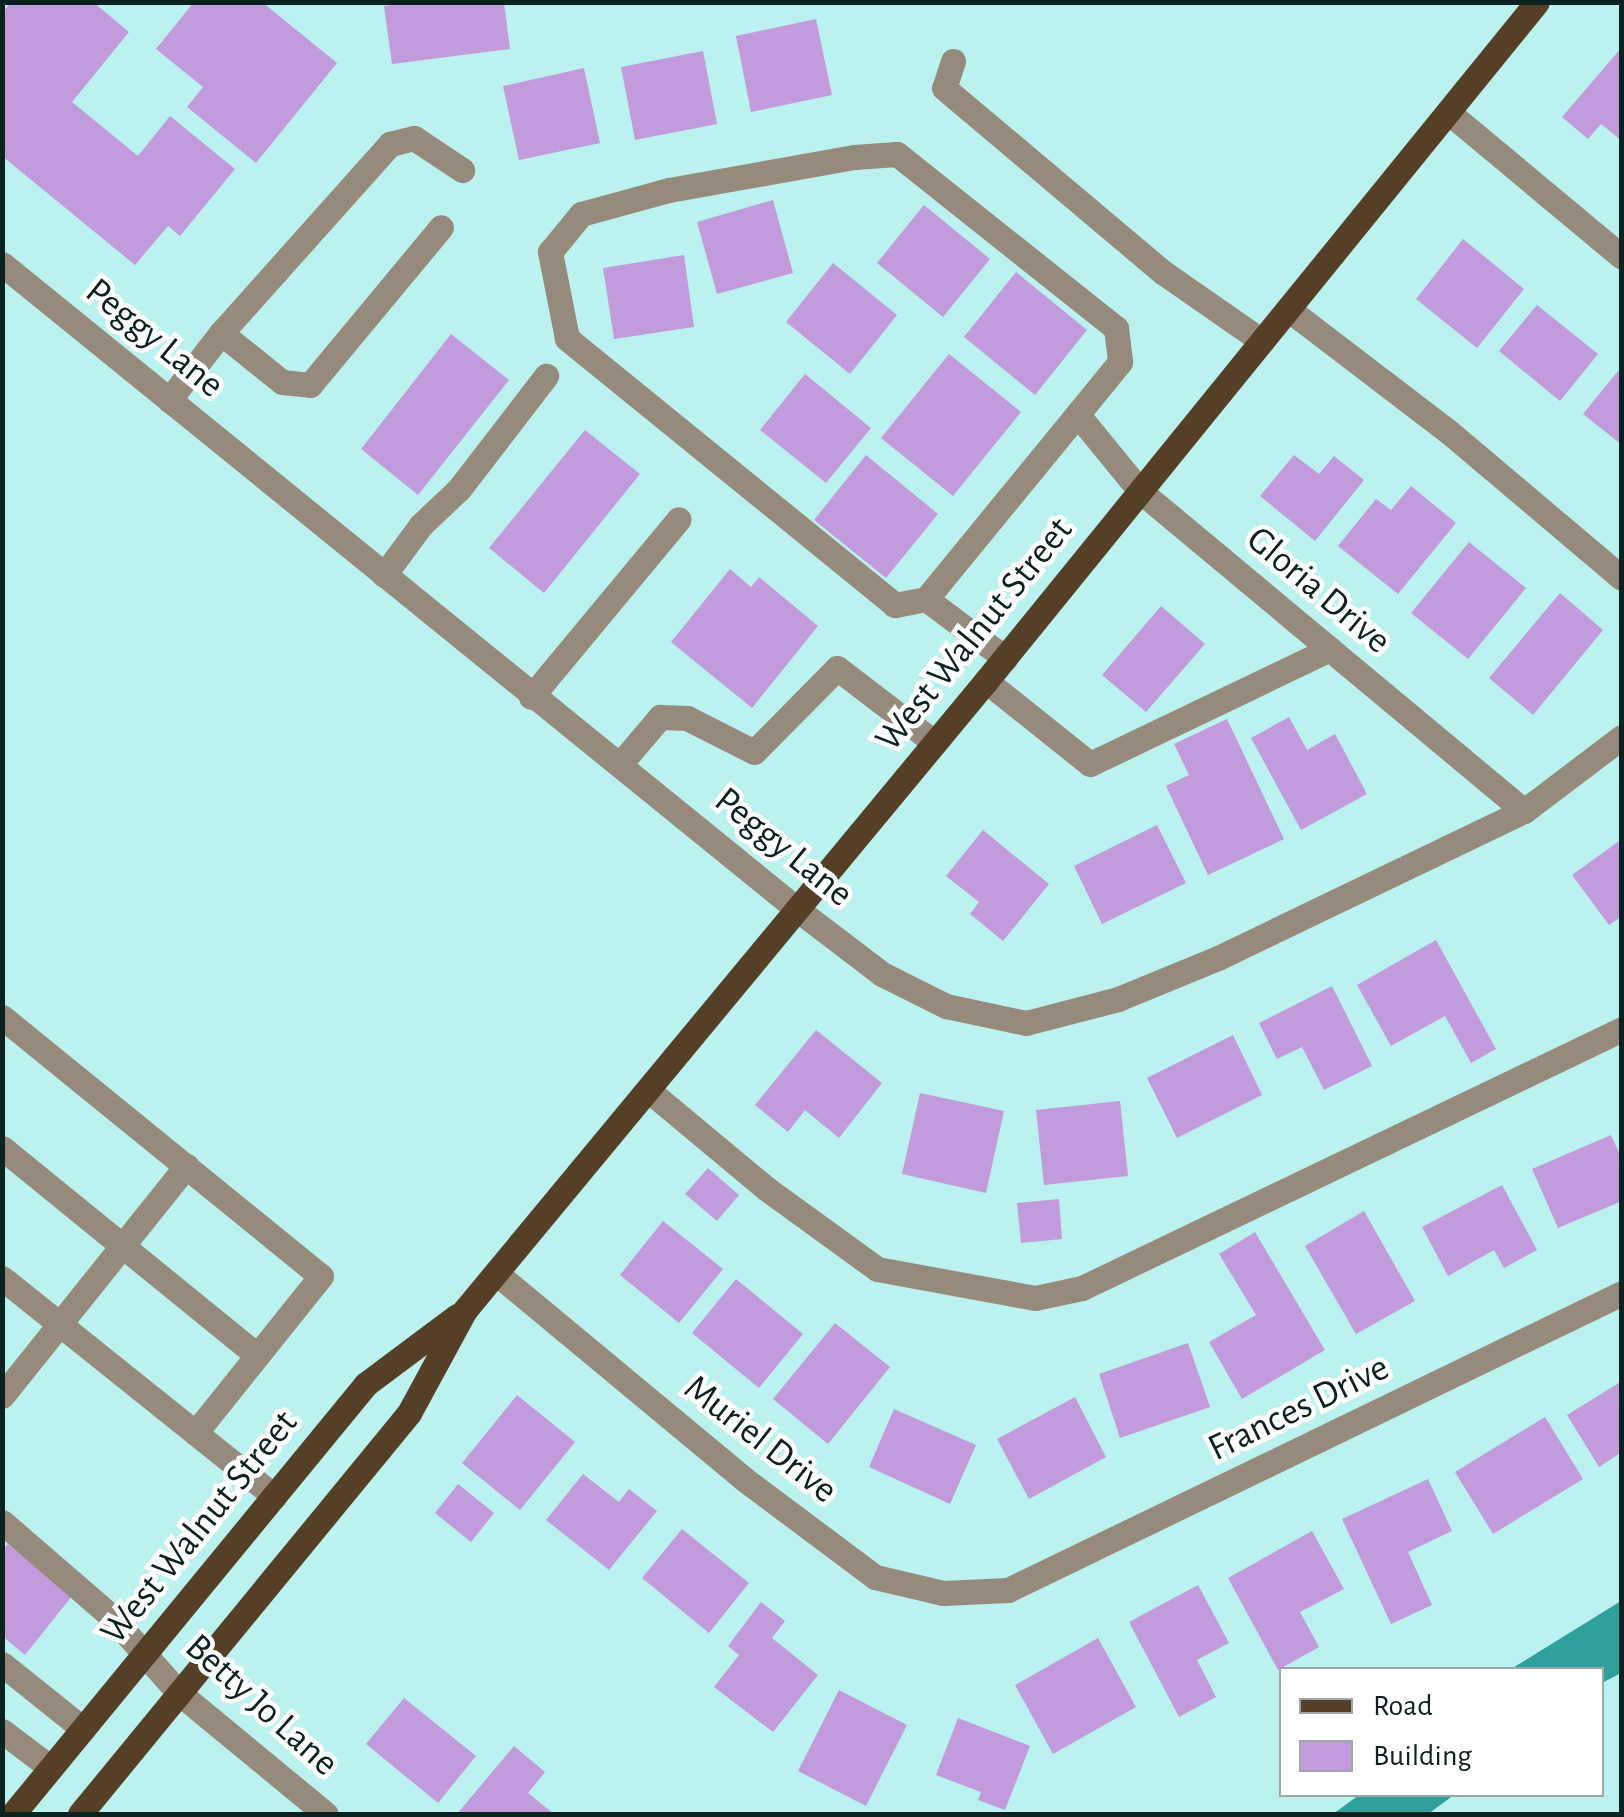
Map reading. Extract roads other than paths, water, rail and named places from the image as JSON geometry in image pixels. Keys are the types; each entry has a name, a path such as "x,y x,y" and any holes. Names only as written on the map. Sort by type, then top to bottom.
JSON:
{"main road":[{"name":"West Walnut Street","path":"13,1814 366,1384 464,1310 496,1273 1005,658 1537,2"},
{"name":"West Walnut Street","path":"80,1814 410,1412 464,1310"}],"street":[{"path":"954,61 944,88 1164,273 1262,341"},
{"path":"1448,112 1622,256"},
{"path":"169,400 222,332 390,144 414,138 462,170"},
{"name":"West Walnut Street","path":"897,154 1116,328 1120,362 926,599 895,605 567,338 550,252 580,214 669,190 854,157 897,154"},
{"path":"222,332 282,382 310,386 441,227"},
{"name":"Peggy Lane","path":"2,264 798,910 898,982 946,1006 1026,1023 1118,999 1218,958 1524,811 1622,737"},
{"path":"1288,309 1449,432 1622,578"},
{"path":"384,576 421,525 459,489 546,376"},
{"name":"Gloria Drive","path":"1078,416 1140,492 1524,811"},
{"path":"531,697 679,519"},
{"path":"926,599 1005,658"},
{"path":"986,681 1090,764 1330,649"},
{"path":"620,764 660,717 687,718 754,752 837,668 935,743"},
{"path":"2,1016 322,1276 195,1432"},
{"path":"648,1090 767,1189 877,1269 1034,1298 1082,1288 1622,1029"},
{"path":"2,1148 257,1355"},
{"path":"2,1396 186,1166"},
{"name":"Muriel Drive","path":"496,1273 744,1479 876,1577 943,1594 1008,1590"},
{"path":"2,1278 274,1496"},
{"name":"Frances Drive","path":"1008,1590 1622,1294"},
{"name":"Betty Jo Lane","path":"2,1522 146,1652 178,1693 326,1814"},
{"path":"2,1664 82,1730"},
{"path":"2,1731 51,1768"}],"water":[{"path":"1621,1601 1621,1673 1604,1682 1604,1667 1514,1667"},
{"path":"1356,1797 1451,1797 1428,1814 1333,1814"}]}
